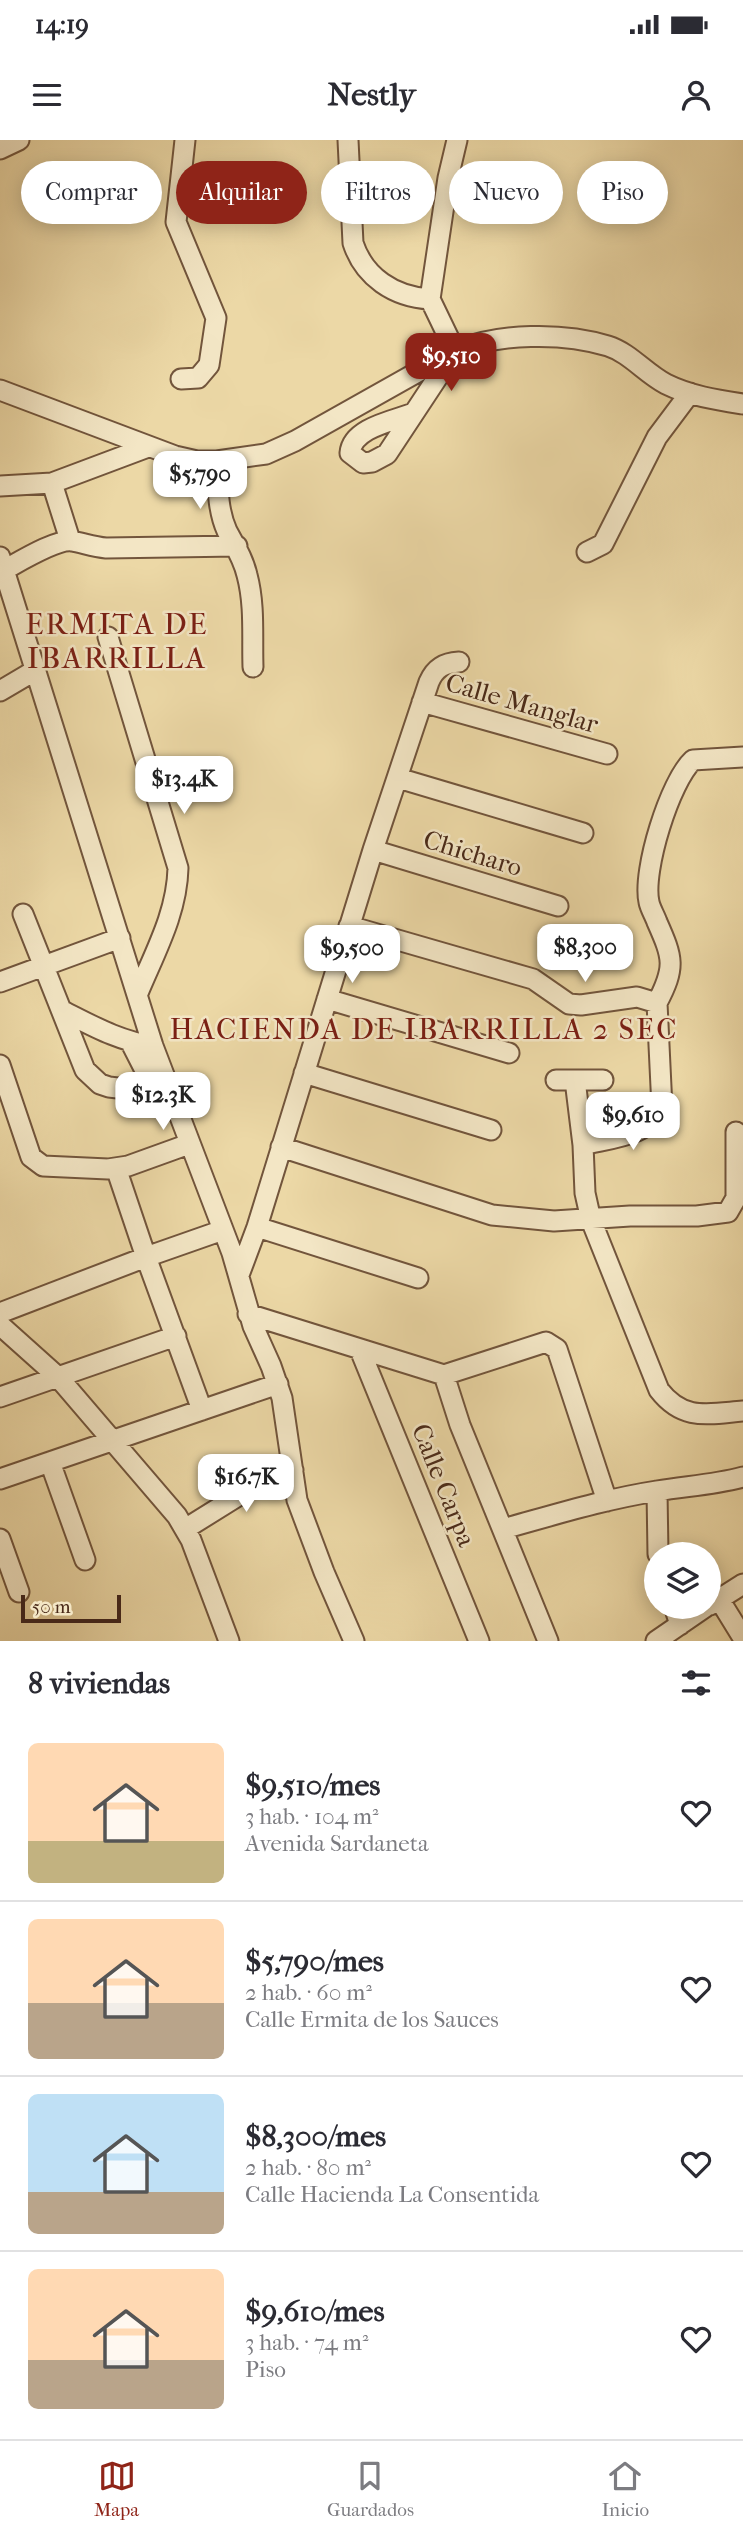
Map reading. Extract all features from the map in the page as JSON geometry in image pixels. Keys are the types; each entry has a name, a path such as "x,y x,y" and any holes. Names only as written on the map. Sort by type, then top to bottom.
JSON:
{"street":[{"path":"0,149 19,140"},
{"path":"181,379 198,378 209,365 216,318 176,222 185,140"},
{"path":"348,140 352,243 358,258 366,271 401,294 433,305"},
{"path":"451,343 433,305 448,178 457,140"},
{"path":"0,390 148,447 197,461 266,454 295,441 451,343 516,337 571,340 607,346 627,355 664,383 691,393 743,404"},
{"path":"414,413 451,343"},
{"path":"587,552 603,544 657,436 691,393"},
{"path":"0,487 52,482 148,447"},
{"path":"217,461 221,514 237,546 252,597 253,667"},
{"path":"52,482 70,541"},
{"path":"163,1093 138,993 2,563 70,541 106,548 237,546"},
{"path":"108,637 177,868 174,908 138,993"},
{"path":"239,1275 257,1227 349,926 429,682 432,674 443,665 459,663"},
{"path":"0,691 34,671"},
{"name":"Calle Manglar","path":"422,702 607,754"},
{"path":"583,1145 641,1129 658,1118 662,1108 657,1003 672,969 667,944 649,901 654,843 683,769 693,760 743,757"},
{"path":"398,778 583,833"},
{"name":"Chicharo","path":"373,850 558,906"},
{"path":"23,914 85,1070 100,1084 109,1087 163,1093"},
{"path":"349,926 533,978 569,1004 581,1005 637,997 657,1003"},
{"path":"0,982 120,938"},
{"path":"327,999 509,1053"},
{"path":"63,1011 131,1043 153,1046"},
{"path":"131,1043 163,1093 189,1144 223,1230 239,1275 248,1314 278,1384 286,1413 297,1500 354,1641"},
{"path":"0,1065 31,1157 36,1162 50,1167 116,1168 189,1144"},
{"path":"304,1073 491,1130"},
{"path":"603,1080 566,1080 583,1145 585,1193 590,1220 659,1390 669,1403 680,1410 693,1413 743,1411"},
{"path":"281,1147 492,1215 554,1221 590,1220 630,1216 697,1216 728,1212 736,1198 736,1132"},
{"path":"116,1168 202,1410"},
{"path":"257,1227 418,1278"},
{"path":"0,1313 146,1256 223,1230"},
{"path":"248,1314 444,1375 546,1342 557,1349 607,1501"},
{"path":"0,1325 58,1377 186,1529 229,1641"},
{"path":"0,1397 176,1336"},
{"name":"Calle Carpa","path":"360,1350 479,1641"},
{"path":"444,1375 460,1425 548,1641"},
{"path":"0,1479 115,1442 278,1384"},
{"path":"50,1462 85,1560"},
{"path":"186,1529 254,1486 293,1470"},
{"path":"503,1529 607,1501 743,1477"},
{"path":"657,1491 658,1542"},
{"path":"0,1539 19,1592"},
{"path":"721,1598 743,1584"},
{"path":"721,1615 743,1638"},
{"path":"656,1641 674,1619"}],"district":[{"name":"ERMITA DE IBARRILLA","path":"117,641"},
{"name":"HACIENDA DE IBARRILLA 2 SEC","path":"424,1029"}]}
